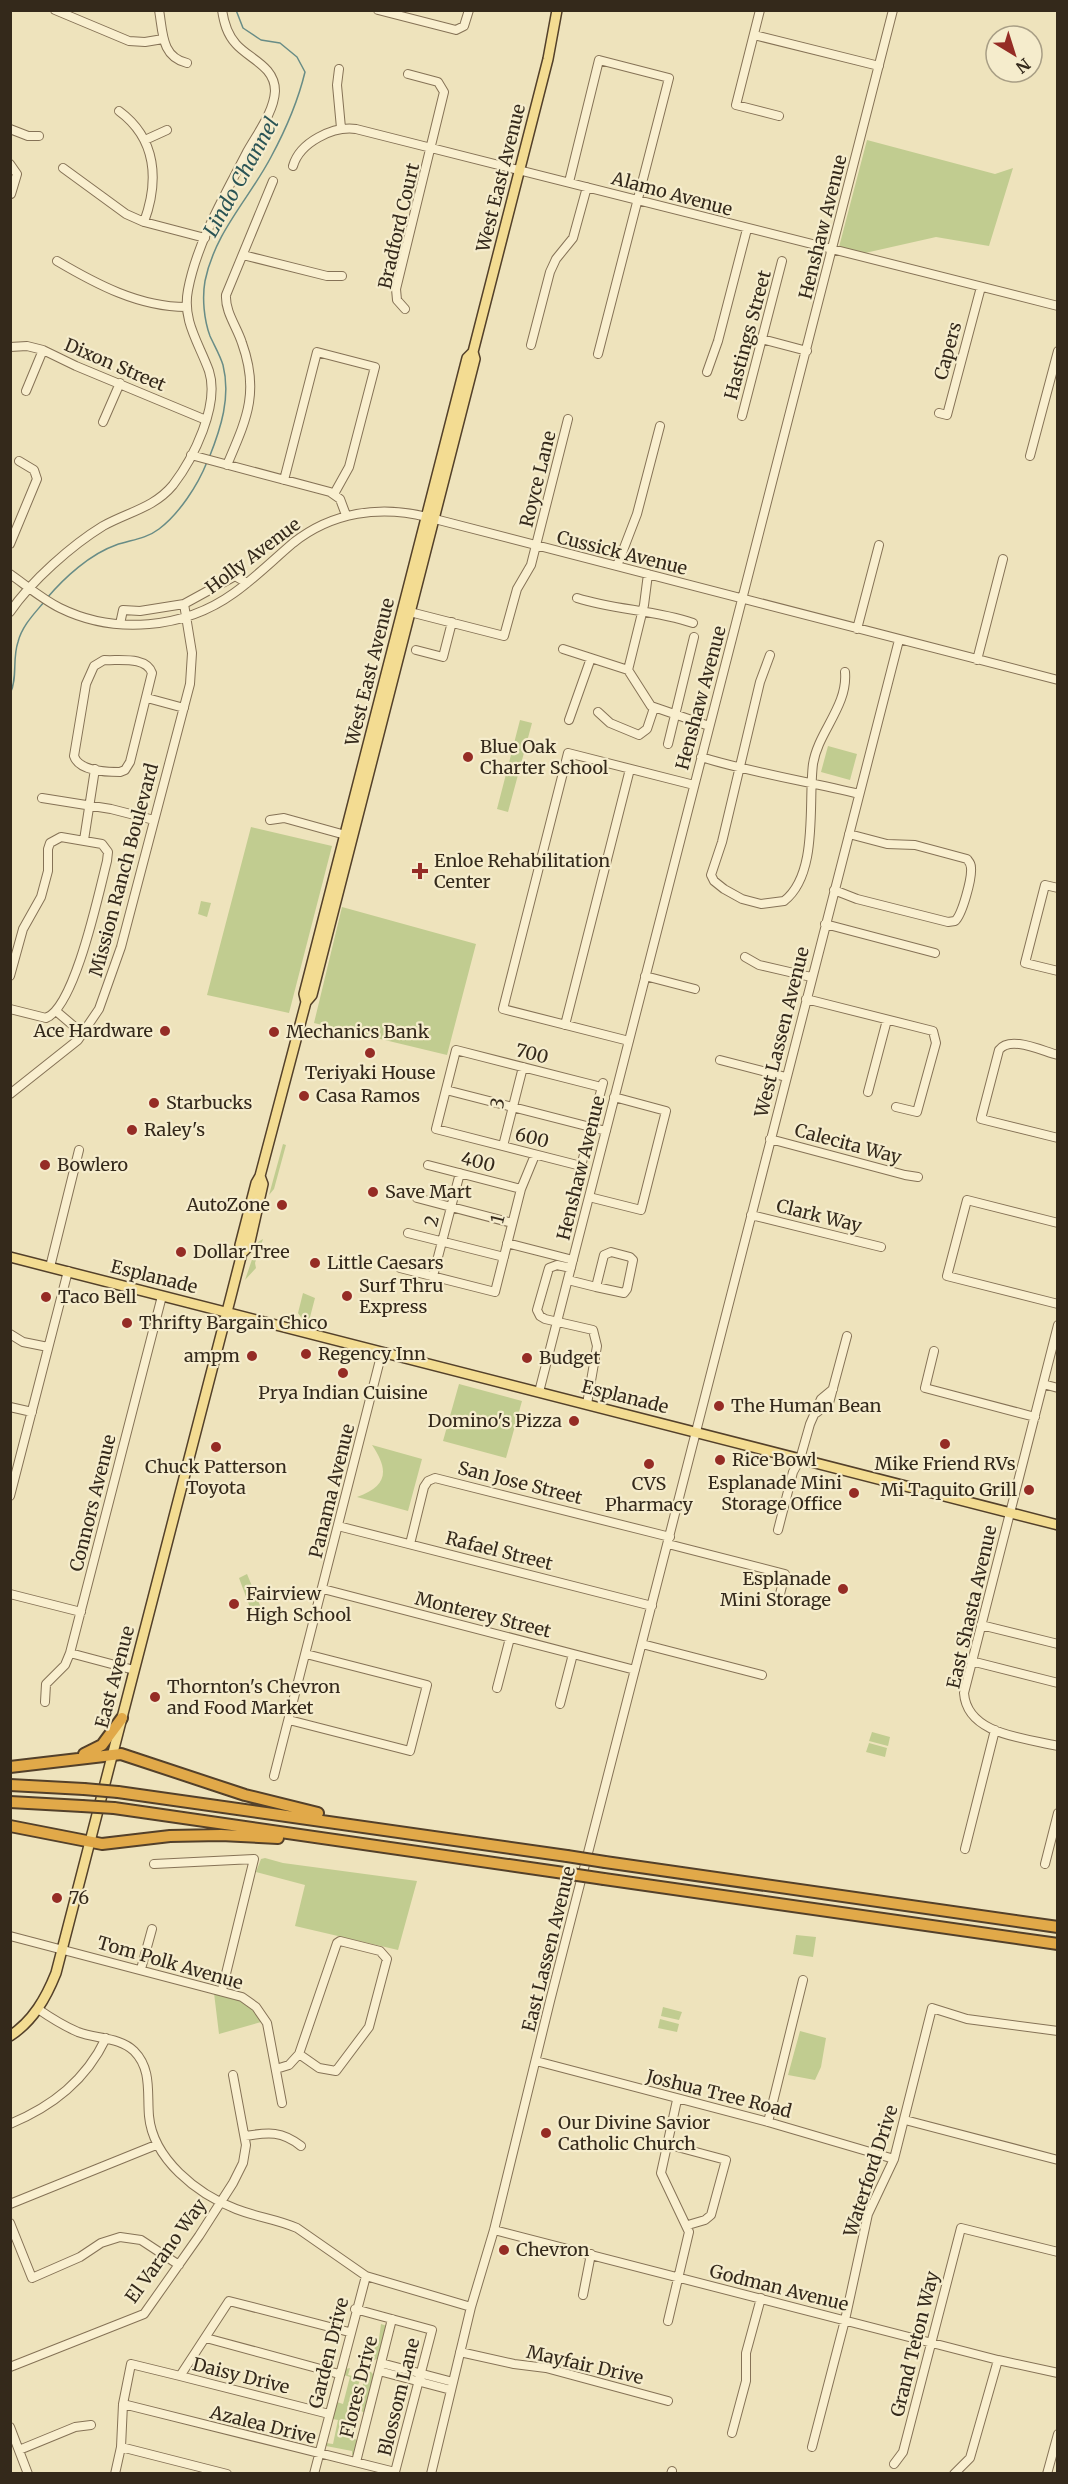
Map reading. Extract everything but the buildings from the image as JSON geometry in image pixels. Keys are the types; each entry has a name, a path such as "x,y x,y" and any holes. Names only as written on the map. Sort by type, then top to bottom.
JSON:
{"highway":[{"path":"30,1764 94,1751 105,1743 122,1718"},
{"path":"10,1767 121,1754 267,1801 370,1827"},
{"path":"10,1785 118,1792 1058,1927"},
{"path":"10,1802 114,1808 1058,1944"},
{"path":"10,1826 89,1843 221,1835 330,1843 337,1840"}],"main road":[{"name":"West East Avenue","path":"348,836 410,612 467,358 473,352 548,59 557,10"},
{"name":"West East Avenue","path":"227,1312 242,1253 240,1245 306,1002 312,995 348,836 431,518"},
{"name":"Esplanade","path":"10,1257 1058,1525"},
{"name":"East Avenue","path":"11,2034 38,2010 56,1973 227,1312"}],"street":[{"path":"56,10 129,41 163,39"},
{"path":"159,10 163,39 174,58 187,63"},
{"path":"10,612 29,588 96,531 158,500 194,456 211,400 211,381 193,336 186,306 191,278 227,191 268,113 275,92 274,82 267,70 239,47 230,35 222,10"},
{"path":"378,10 397,13 452,29 462,28 469,10"},
{"path":"760,10 736,105 779,116"},
{"name":"Henshaw Avenue","path":"539,1392 893,10"},
{"path":"754,35 879,66"},
{"path":"569,182 599,60 669,78 598,354"},
{"path":"292,166 297,156 313,142 341,128 337,85 339,69"},
{"name":"Bradford Court","path":"405,309 397,300 396,289 444,95 443,87 435,80 408,74"},
{"path":"119,111 135,125 145,140 152,158 153,195 144,222"},
{"name":"Alamo Avenue","path":"341,128 356,129 1058,306"},
{"path":"10,129 28,136 39,136"},
{"path":"145,140 167,130"},
{"path":"10,164 17,174 10,195"},
{"path":"63,168 120,211 144,222 206,238"},
{"path":"223,464 251,400 244,348 225,298 273,181"},
{"path":"531,345 550,273 556,259 573,238 587,187"},
{"path":"707,372 718,341 747,229"},
{"path":"243,255 327,276 342,276"},
{"path":"57,261 94,283 122,295 156,303 186,306"},
{"name":"Hastings Street","path":"742,416 782,261"},
{"name":"Capers","path":"939,413 948,415 981,287"},
{"path":"762,339 807,351"},
{"name":"Dixon Street","path":"10,347 27,346 43,350 206,420"},
{"path":"26,391 43,350"},
{"path":"1030,456 1058,351"},
{"path":"284,480 317,352 375,367 350,467 334,494"},
{"path":"103,422 120,383"},
{"name":"Royce Lane","path":"452,622 504,636 515,594 530,569 568,419"},
{"path":"617,566 637,514 660,426"},
{"path":"194,456 334,494 340,499 346,515"},
{"path":"10,544 37,479 32,468 19,461"},
{"name":"Cussick Avenue","path":"346,515 380,510 431,518 1058,680"},
{"name":"Holly Avenue","path":"10,574 48,601 74,614 120,624 153,624 186,617 220,602 247,583 304,535 346,515"},
{"path":"857,629 879,545"},
{"path":"977,660 1003,559"},
{"path":"648,574 642,612 628,670 644,699 654,708 709,726"},
{"path":"120,624 123,610 184,604 235,576 247,583"},
{"path":"577,598 642,612 670,615 693,623"},
{"name":"Mission Ranch Boulevard","path":"10,1094 83,1034 99,1009 115,965 184,708 192,670 191,646 184,604"},
{"path":"410,612 452,622 443,657 416,650"},
{"path":"668,744 694,637"},
{"name":"West Lassen Avenue","path":"697,1432 899,640"},
{"path":"563,649 628,670"},
{"path":"770,655 760,682 711,875 714,881 727,892 755,903 784,901 798,881 811,833 811,783 815,756 839,704 845,683 845,672"},
{"path":"569,720 591,658"},
{"path":"104,660 146,663 152,670 153,676 129,765 120,772 95,769 80,765 74,756 80,726 82,695 94,666 104,660"},
{"path":"147,698 184,708"},
{"path":"598,712 610,723 639,735 649,725 654,708"},
{"path":"629,1041 503,1009 568,753 694,785"},
{"path":"701,757 740,768 859,794"},
{"path":"84,840 95,769"},
{"path":"564,1025 630,770"},
{"path":"42,798 154,820"},
{"path":"270,820 284,818 348,836"},
{"path":"834,890 948,922 957,919 961,914 971,872 971,864 967,860 915,845 886,844 849,834"},
{"path":"10,976 23,928 40,901 48,871 50,843 61,837 102,844 107,849 108,857 87,937 69,990 56,1011 49,1017 44,1018 10,1009"},
{"path":"1058,888 1045,885 1025,963 1058,971"},
{"path":"825,924 935,953"},
{"path":"745,957 759,965 812,977"},
{"path":"645,976 695,989"},
{"path":"806,999 933,1031 936,1043 917,1112 896,1107"},
{"path":"56,1011 83,1034"},
{"path":"868,1092 887,1020"},
{"path":"996,1038 1002,1046"},
{"path":"1058,1055 1013,1043 1002,1046 981,1119 1058,1138"},
{"name":"700","path":"446,1090 456,1050 602,1085"},
{"path":"720,1060 786,1077"},
{"name":"3","path":"503,1146 522,1067"},
{"name":"600","path":"602,1085 591,1127 581,1166 436,1129 446,1090 591,1127 606,1131"},
{"path":"589,1197 641,1210 658,1144 666,1111 614,1097"},
{"name":"Calecita Way","path":"770,1139 918,1177"},
{"path":"50,1267 79,1150"},
{"name":"1","path":"433,1276 495,1292 521,1189 535,1155"},
{"name":"400","path":"428,1165 521,1189"},
{"name":"2","path":"433,1276 460,1173"},
{"path":"417,1198 512,1223"},
{"path":"1058,1223 967,1200 947,1276 1058,1304"},
{"name":"Clark Way","path":"751,1215 881,1247"},
{"path":"408,1233 504,1257"},
{"path":"507,1243 572,1264"},
{"path":"568,1280 596,1287 620,1293 625,1292 633,1260 630,1257 606,1253 596,1287"},
{"path":"572,1264 554,1265 546,1272 538,1312 543,1318 593,1330 597,1346 587,1404"},
{"path":"400,1268 433,1276"},
{"path":"10,1496 68,1271"},
{"name":"Connors Avenue","path":"70,1653 162,1296"},
{"name":"East Shasta Avenue","path":"995,1730 978,1722 968,1709 964,1693 1058,1325"},
{"path":"10,1334 23,1342 48,1347"},
{"path":"778,1530 793,1472 800,1459 810,1424 833,1389 847,1336"},
{"path":"934,1351 925,1388 1035,1416"},
{"name":"Panama Avenue","path":"274,1776 382,1352"},
{"path":"1043,1384 1058,1388"},
{"path":"10,1407 32,1413"},
{"name":"East Lassen Avenue","path":"431,2474 471,2307 494,2230 697,1432"},
{"name":"San Jose Street","path":"410,1544 424,1487 428,1481 435,1478 669,1540"},
{"name":"Rafael Street","path":"338,1526 652,1606"},
{"path":"669,1540 785,1574 779,1598"},
{"name":"Monterey Street","path":"323,1589 635,1670"},
{"path":"10,1594 81,1612"},
{"path":"981,1625 1058,1644"},
{"path":"497,1688 510,1638"},
{"path":"642,1644 762,1675"},
{"path":"45,1701 46,1684 65,1665 70,1653 134,1670"},
{"path":"289,1720 410,1751 428,1685 306,1654"},
{"path":"560,1704 573,1654"},
{"path":"971,1661 1058,1683"},
{"path":"965,1849 995,1730 1058,1746"},
{"path":"1044,1864 1058,1814"},
{"path":"154,1864 254,1859 222,1990"},
{"path":"141,1969 152,1929"},
{"name":"Tom Polk Avenue","path":"10,1936 63,1948 242,1997 256,2007 267,2024 282,2103"},
{"path":"276,2069 289,2066 299,2054 337,1943 340,1941 380,1951 387,1959 369,2027 348,2057 336,2071 319,2068 299,2054"},
{"path":"768,2122 803,1980"},
{"name":"Waterford Drive","path":"812,2447 845,2320 868,2214 894,2160 932,2008 967,2019 1058,2031"},
{"path":"38,2010 80,2032 106,2038 132,2048 144,2067 149,2088 150,2123 156,2145 177,2171 234,2209 297,2228 366,2276 471,2307"},
{"path":"10,2124 37,2112 72,2087 89,2069 106,2038"},
{"name":"Joshua Tree Road","path":"536,2061 677,2100 768,2122 894,2160"},
{"name":"El Varano Way","path":"10,2367 144,2314 221,2201 243,2163 246,2153 245,2136 233,2075"},
{"path":"668,2321 689,2232 688,2225 665,2185 661,2173 677,2100"},
{"path":"905,2120 1058,2160"},
{"path":"245,2136 281,2134 290,2137 301,2146"},
{"path":"666,2144 726,2160 711,2215 705,2220 688,2225"},
{"path":"10,2204 156,2145"},
{"path":"10,2223 32,2277 80,2258 101,2243 120,2237 141,2240 179,2265"},
{"name":"Grand Teton Way","path":"894,2464 903,2452 961,2228 1058,2252"},
{"name":"Godman Avenue","path":"494,2230 998,2360 1058,2373"},
{"path":"583,2295 591,2254"},
{"name":"Garden Drive","path":"314,2474 349,2332 366,2276"},
{"path":"732,2433 746,2380 746,2354 761,2298"},
{"path":"180,2376 229,2301 349,2332"},
{"path":"355,2310 392,2319"},
{"name":"Blossom Lane","path":"392,2319 432,2330 396,2472"},
{"name":"Flores Drive","path":"356,2462 392,2319"},
{"path":"206,2338 339,2374"},
{"name":"Mayfair Drive","path":"460,2352 514,2364 546,2368 668,2401"},
{"path":"954,2474 970,2458 998,2360"},
{"name":"Daisy Drive","path":"123,2404 131,2364 329,2414"},
{"path":"380,2367 452,2386"},
{"path":"115,2474 121,2447 123,2404"},
{"name":"Azalea Drive","path":"123,2404 318,2455 396,2472"},
{"path":"19,2450 75,2427 91,2425"},
{"path":"10,2427 28,2474"},
{"path":"1047,2474 1058,2434"},
{"path":"121,2447 227,2474"}],"green space":[{"path":"867,140 995,174 1013,168 989,246 936,237 865,253 839,247"},
{"path":"520,720 532,723 508,812 497,809"},
{"path":"828,746 857,754 850,780 821,772"},
{"path":"251,827 332,846 289,1013 207,995"},
{"path":"201,901 211,903 207,917 198,914"},
{"path":"342,907 476,944 447,1055 314,1023"},
{"path":"283,1144 286,1145 274,1189 269,1195"},
{"path":"263,1239 255,1263 256,1268 245,1280 258,1242"},
{"path":"303,1293 315,1298 309,1321 303,1320 298,1313"},
{"path":"459,1384 522,1401 506,1458 443,1441"},
{"path":"372,1445 422,1459 408,1511 357,1497 375,1488 382,1476 381,1462"},
{"path":"247,1574 264,1615 254,1618 239,1578"},
{"path":"872,1732 890,1737 888,1746 869,1741"},
{"path":"869,1743 887,1748 885,1757 866,1752"},
{"path":"261,1859 283,1863 417,1881 398,1950 295,1926 305,1885 256,1872"},
{"path":"796,1935 816,1937 813,1957 793,1954"},
{"path":"214,1993 242,2001 252,2009 261,2022 219,2034"},
{"path":"663,2007 682,2012 679,2020 661,2016"},
{"path":"660,2019 679,2024 677,2032 658,2028"},
{"path":"800,2031 826,2038 821,2067 815,2080 788,2075"},
{"path":"381,2324 387,2326 377,2359 369,2362 375,2346 378,2346"},
{"path":"350,2368 348,2375 361,2378 356,2390 358,2391 357,2397 351,2395 349,2402 355,2404 359,2414 353,2438 357,2440 354,2456 352,2451 326,2446 326,2443 333,2444 338,2420 333,2419 337,2402 343,2404 350,2377 344,2375 345,2369"},
{"path":"367,2368 374,2375 365,2413 358,2406"}],"waterway":[{"name":"Lindo Channel","path":"209,458 224,412 226,389 223,365 206,323 205,281 224,231 262,172 281,137 295,105 305,72 297,57 280,43 261,40 243,28 236,10"},
{"name":"Lindo Channel","path":"47,598 87,560 106,549 149,535 159,529 187,499 207,462"},
{"name":"Lindo Channel","path":"10,694 14,682 15,655 20,636 29,620 44,602"}],"place":[{"name":"Blue Oak Charter School","path":"468,757"},
{"name":"Enloe Rehabilitation Center","path":"420,871"},
{"name":"Ace Hardware","path":"165,1031"},
{"name":"Mechanics Bank","path":"274,1032"},
{"name":"Teriyaki House","path":"370,1053"},
{"name":"Casa Ramos","path":"304,1096"},
{"name":"Starbucks","path":"154,1103"},
{"name":"Raley's","path":"132,1130"},
{"name":"Bowlero","path":"45,1165"},
{"name":"Save Mart","path":"373,1192"},
{"name":"AutoZone","path":"282,1205"},
{"name":"Dollar Tree","path":"181,1252"},
{"name":"Little Caesars","path":"315,1263"},
{"name":"Surf Thru Express","path":"347,1296"},
{"name":"Taco Bell","path":"46,1297"},
{"name":"Thrifty Bargain Chico","path":"127,1323"},
{"name":"Regency Inn","path":"306,1354"},
{"name":"ampm","path":"252,1356"},
{"name":"Budget","path":"527,1358"},
{"name":"Prya Indian Cuisine","path":"343,1373"},
{"name":"The Human Bean","path":"719,1406"},
{"name":"Domino's Pizza","path":"574,1421"},
{"name":"Mike Friend RVs","path":"945,1444"},
{"name":"Chuck Patterson Toyota","path":"216,1447"},
{"name":"Rice Bowl","path":"720,1460"},
{"name":"CVS Pharmacy","path":"649,1464"},
{"name":"Mi Taquito Grill","path":"1029,1490"},
{"name":"Esplanade Mini Storage Office","path":"854,1493"},
{"name":"Esplanade Mini Storage","path":"843,1589"},
{"name":"Fairview High School","path":"234,1604"},
{"name":"Thornton's Chevron and Food Market","path":"155,1697"},
{"name":"76","path":"57,1898"},
{"name":"Our Divine Savior Catholic Church","path":"546,2133"},
{"name":"Chevron","path":"504,2250"}]}
